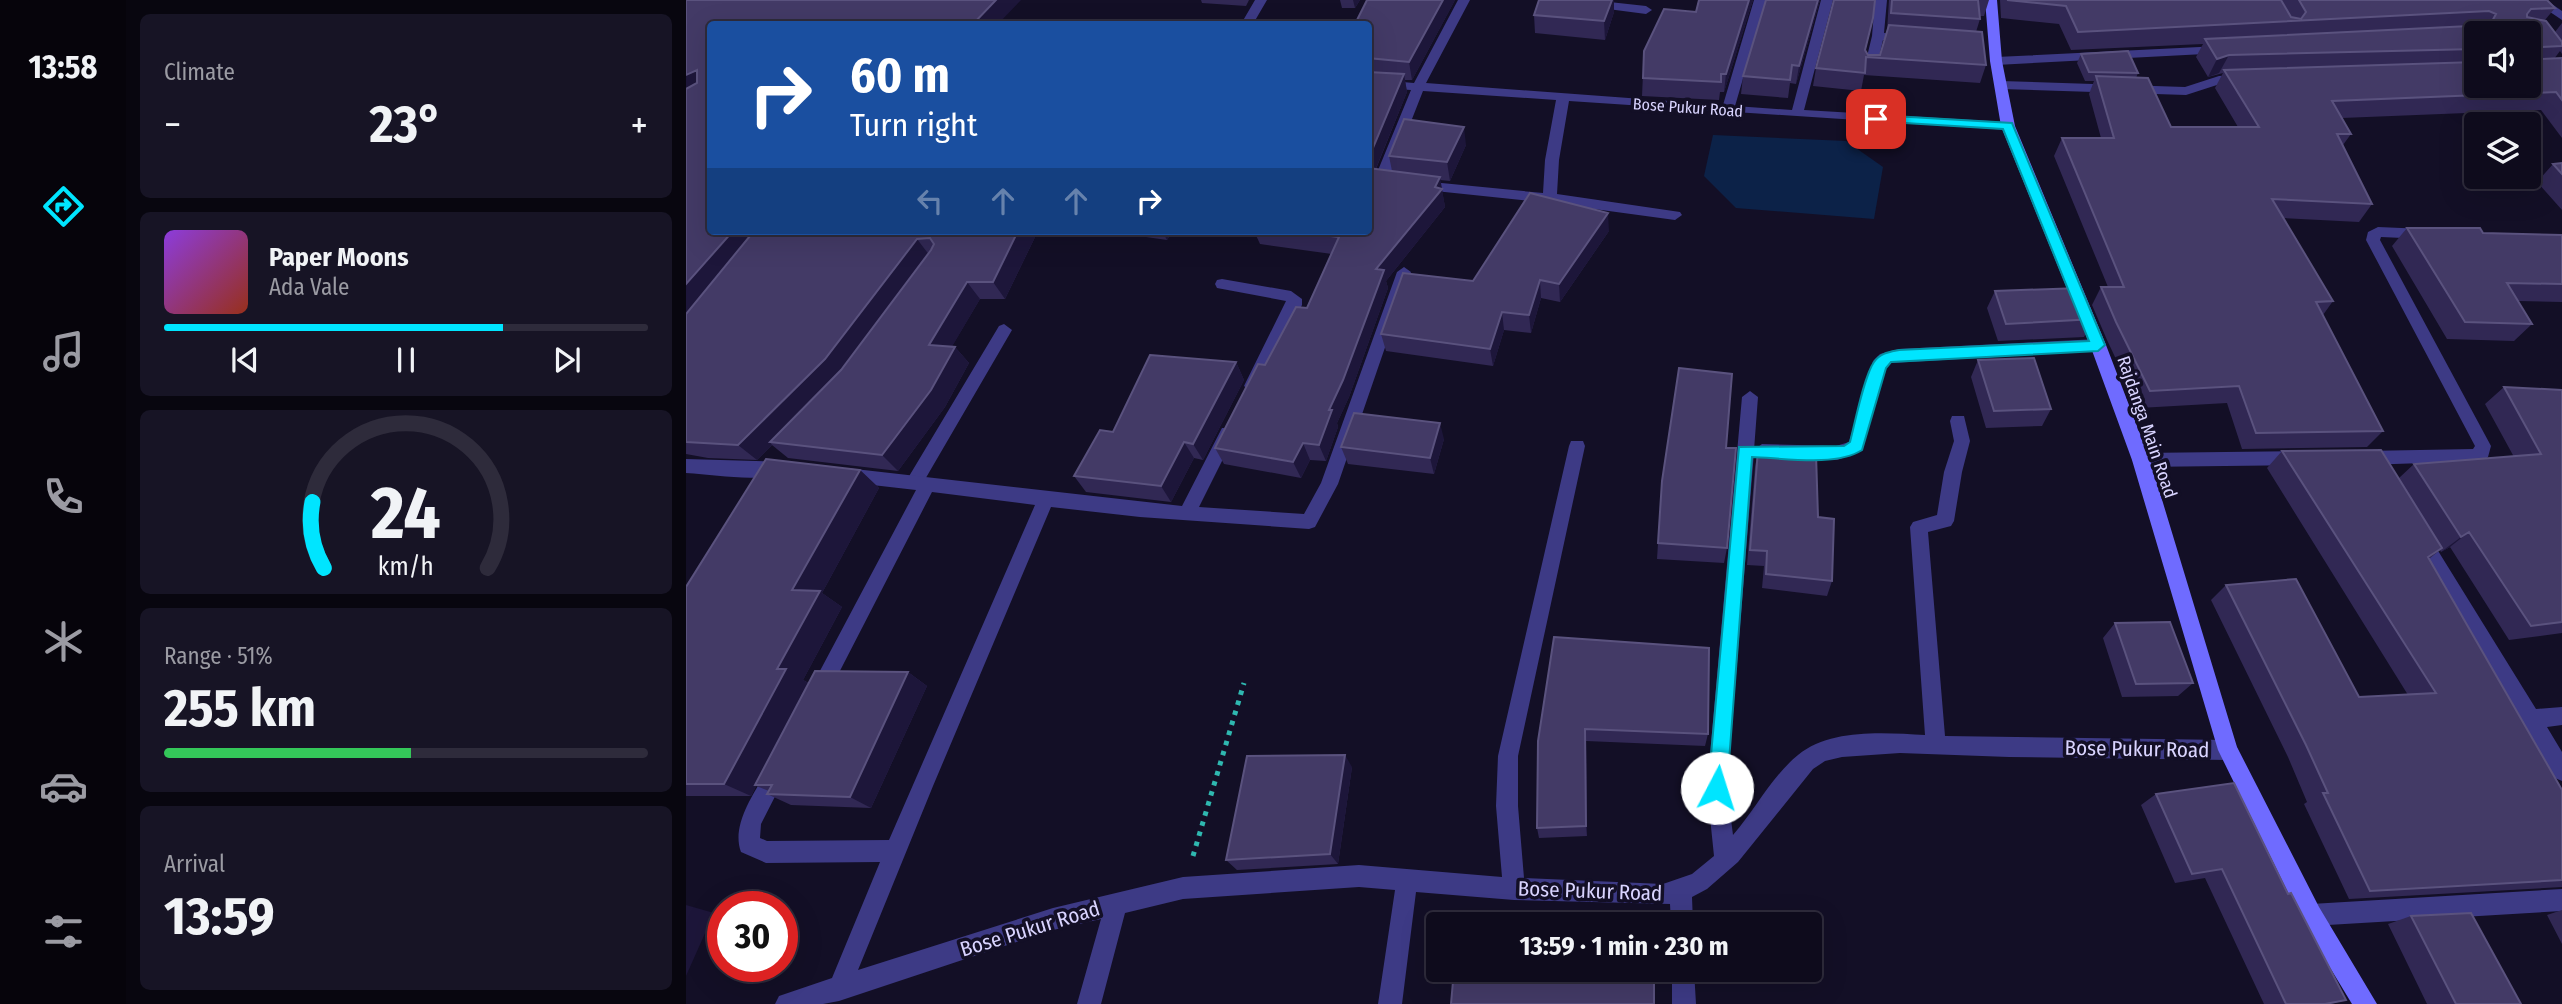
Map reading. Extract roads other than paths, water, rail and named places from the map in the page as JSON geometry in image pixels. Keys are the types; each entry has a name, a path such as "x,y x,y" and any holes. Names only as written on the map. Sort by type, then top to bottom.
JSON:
{"street":[{"path":"1249,21 1261,0"},
{"path":"1464,0 1418,87 1387,181 1550,198 1675,215"},
{"path":"1562,0 1646,10"},
{"path":"1728,109 1760,0"},
{"path":"1797,114 1827,0"},
{"path":"1870,69 1878,36 1881,0"},
{"name":"Rajdanga Main Road","path":"1991,0 1992,50 2008,126 2098,345 2141,460 2228,750"},
{"path":"2538,0 2562,16"},
{"path":"1878,36 1927,41"},
{"path":"1992,50 2231,50"},
{"path":"2001,85 2186,91 2219,80 2255,79"},
{"name":"Bose Pukur Road","path":"1372,83 1797,114 2008,126"},
{"path":"1550,198 1554,140 1563,98"},
{"path":"2344,458 2476,456 2482,452 2483,446 2373,240 2373,234 2378,232 2444,235"},
{"path":"686,466 762,470 780,467 1046,499 1309,522 1329,484 1404,272"},
{"path":"1187,513 1294,305 1291,296 1222,284"},
{"path":"808,713 921,484 1004,330"},
{"path":"1745,451 1837,453 1856,446 1879,365 1886,358 1899,355 2098,345"},
{"path":"1725,860 1717,788 1750,397"},
{"path":"1936,744 1919,527 1945,521 1953,472 1962,441 1958,421"},
{"path":"1514,889 1507,806 1508,756 1577,446"},
{"path":"748,492 762,470 779,452"},
{"path":"2371,457 2386,481"},
{"path":"2141,460 2317,458"},
{"path":"839,989 895,851 1046,499"},
{"path":"2408,517 2562,771"},
{"path":"2531,719 2562,716"},
{"name":"Bose Pukur Road","path":"787,1004 1054,919 1183,888 1359,876 1514,889 1681,894 1698,884 1725,860 1805,761 1824,751 1848,746 1936,744 2228,750 2311,915 2365,1004"},
{"path":"789,749 751,821 749,844 766,852 895,851"},
{"path":"1390,1004 1407,879"},
{"path":"1681,894 1682,912"},
{"path":"2311,915 2562,900"},
{"path":"1089,1004 1116,904"},
{"path":"1683,982 1684,1004"}],"water":[{"path":"1713,135 1846,141 1883,167 1874,219 1736,208 1704,176"}]}
